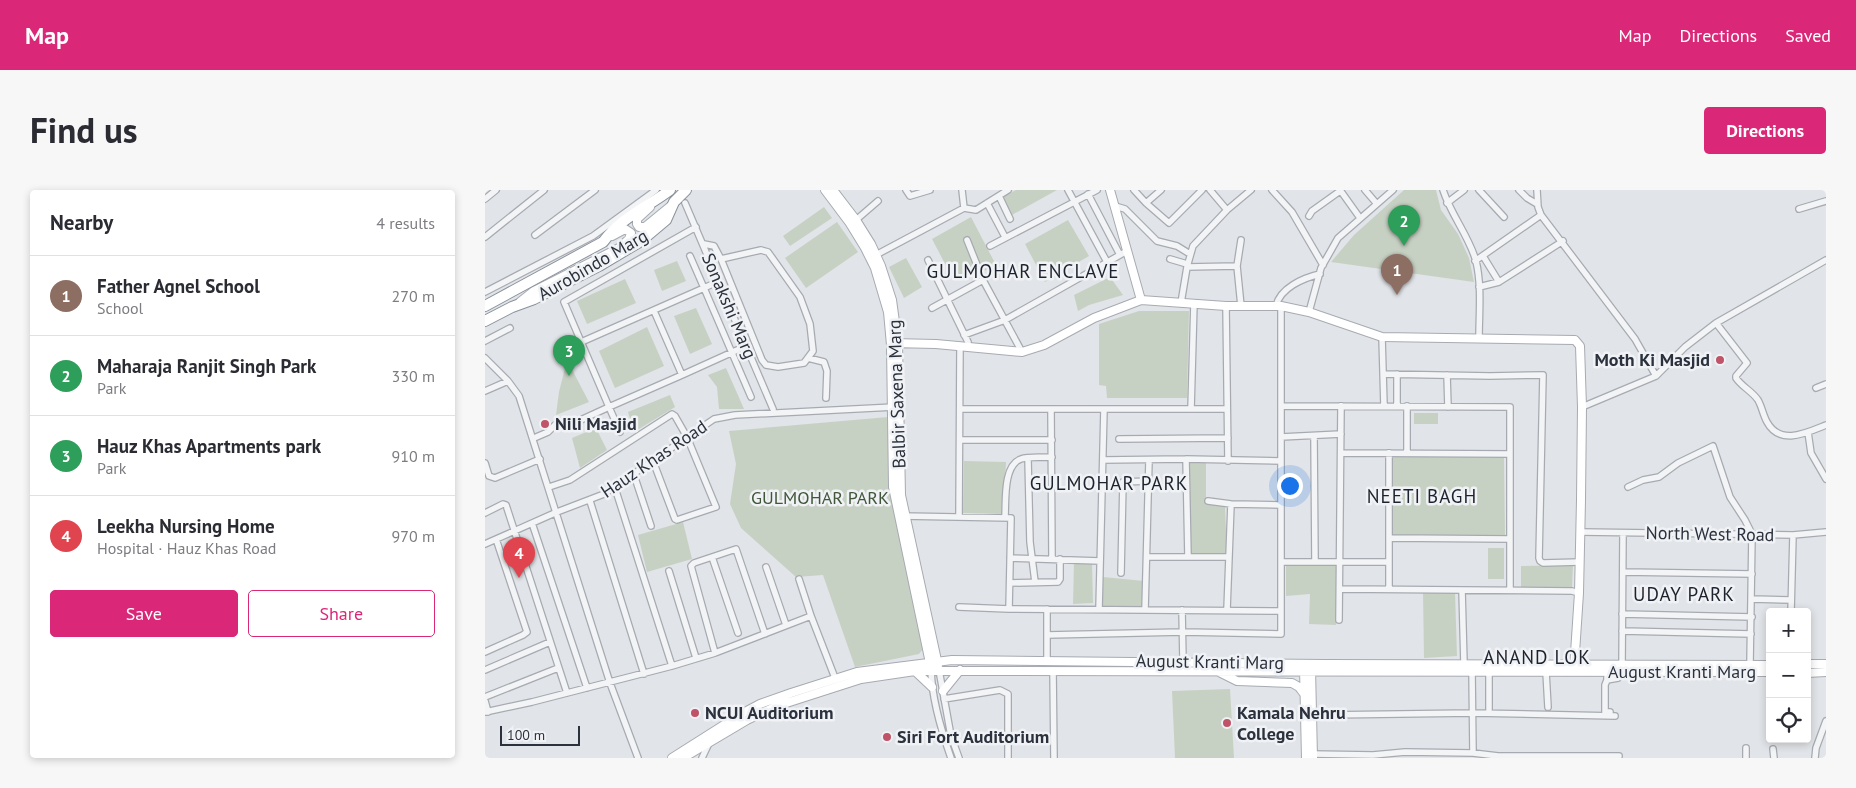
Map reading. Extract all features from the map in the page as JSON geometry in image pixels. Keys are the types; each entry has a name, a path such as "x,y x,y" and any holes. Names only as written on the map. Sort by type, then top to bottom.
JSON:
{"highway":[{"name":"Aurobindo Marg","path":"486,304 603,242 611,231 639,209 659,194 670,190"},
{"name":"Aurobindo Marg","path":"485,321 512,307 534,300 599,266 641,241 666,220 687,190"}],"main road":[{"name":"Balbir Saxena Marg","path":"825,190 873,256"},
{"name":"Balbir Saxena Marg","path":"833,190 856,220 892,300 895,344 895,407 902,516 935,666"},
{"path":"1110,190 1115,206 1123,253 1141,300"},
{"path":"659,194 638,218 636,222 639,227 645,227 679,203"},
{"path":"512,307 534,291 619,248 629,239 631,233 627,229 623,229 603,242"},
{"path":"895,344 936,344 1022,352 1044,345 1094,318 1141,300 1226,306 1278,306 1309,312 1382,337 1575,340 1580,346 1582,407 1581,532 1574,668"},
{"name":"August Kranti Marg","path":"672,758 682,756 747,720 777,706 861,679 915,671 952,660 1183,662 1413,672 1546,672 1574,668 1607,679 1619,673 1750,664 1766,665"},
{"name":"August Kranti Marg","path":"682,756 760,704 857,672 935,666 960,670 1216,670 1463,664 1574,668 1619,673 1766,672"},
{"path":"1811,664 1826,664"},
{"path":"1308,667 1305,695 1310,757"},
{"path":"1308,667 1310,757"},
{"path":"943,690 960,670"},
{"path":"1216,670 1237,681 1293,683 1305,695"},
{"path":"915,671 932,687"},
{"path":"1811,673 1826,672"}],"street":[{"path":"485,199 496,190"},
{"path":"485,237 544,190"},
{"path":"535,235 595,190"},
{"path":"906,190 910,196 930,190"},
{"path":"962,190 964,208"},
{"path":"873,256 964,208 976,210 1008,190"},
{"path":"1068,190 1107,262"},
{"path":"990,246 1097,190"},
{"path":"1134,190 1169,223 1202,190"},
{"path":"1146,203 1161,190"},
{"path":"1210,190 1227,210"},
{"path":"1181,303 1187,266 1193,246 1227,210 1251,190"},
{"path":"1272,190 1291,212 1323,265"},
{"path":"1309,216 1311,211 1340,190 1360,218"},
{"path":"1365,190 1377,204"},
{"path":"1443,190 1447,203 1475,261 1479,287 1479,339"},
{"path":"1447,203 1463,190"},
{"path":"1479,190 1504,217"},
{"path":"1519,190 1537,204"},
{"path":"1537,190 1537,204 1541,215 1563,241 1635,339 1656,376"},
{"path":"1309,312 1319,274 1342,234 1390,191"},
{"path":"485,292 593,236 659,194"},
{"path":"965,335 1005,320 1123,253 1088,194"},
{"path":"999,196 1011,218"},
{"path":"856,220 878,201"},
{"path":"1799,209 1826,201"},
{"name":"Sonakshi Marg","path":"679,203 696,227 704,244 773,409"},
{"path":"987,203 1005,238"},
{"path":"1115,206 1125,209 1157,241 1177,246 1190,254"},
{"path":"1475,261 1541,215"},
{"path":"620,432 564,302 696,227"},
{"path":"967,240 983,280 1022,352"},
{"path":"1241,240 1237,266 1241,306"},
{"path":"1479,287 1499,282 1563,241"},
{"path":"704,244 714,246 721,259 765,364 778,366 804,363 813,351 810,324 800,297 769,252 761,250 721,259"},
{"path":"690,256 751,397"},
{"path":"1483,256 1499,282"},
{"path":"1170,259 1187,266 1237,266"},
{"path":"928,260 968,342 964,347 960,409 959,517"},
{"path":"1582,407 1656,376 1685,347 1716,323 1826,260"},
{"path":"1047,635 1183,632 1281,634 1281,406 1277,300 1287,288 1319,274"},
{"path":"932,308 983,280"},
{"path":"570,347 719,281"},
{"path":"1191,409 1194,303"},
{"path":"1226,306 1228,461"},
{"path":"654,311 682,375"},
{"path":"1716,323 1746,360 1746,365 1735,378 1758,400 1768,425 1777,434 1785,437 1809,432 1826,425"},
{"path":"485,341 510,328"},
{"path":"1382,337 1384,406"},
{"path":"572,424 746,346"},
{"path":"485,358 508,381 519,396 534,438 610,683 638,758"},
{"path":"808,358 824,362 827,371 826,398"},
{"path":"1383,374 1543,375 1539,558 1543,562 1580,562"},
{"path":"1397,374 1397,406"},
{"path":"1447,375 1448,407"},
{"path":"485,390 508,381"},
{"path":"1816,388 1826,384"},
{"path":"1281,406 1510,407 1510,590"},
{"path":"1339,620 1341,406"},
{"path":"1407,406 1407,453"},
{"name":"Hauz Khas Road","path":"485,544 615,488 714,419 735,415 895,407"},
{"path":"1051,408 1052,559"},
{"path":"1099,609 1104,408"},
{"path":"960,409 1227,409"},
{"path":"549,487 570,480 670,414 675,416 687,437 716,507 677,520 675,519 653,461"},
{"path":"534,438 548,432 559,421"},
{"path":"1809,432 1811,453 1826,479"},
{"path":"1281,437 1341,434"},
{"path":"1314,436 1315,562"},
{"path":"1119,439 1228,438"},
{"path":"960,440 1051,440"},
{"path":"1627,487 1643,480 1659,477 1678,463 1713,446 1730,497 1752,534 1750,664"},
{"path":"1341,452 1510,454"},
{"path":"1389,453 1389,589"},
{"path":"1005,516 1007,478 1010,468 1021,459 1052,457"},
{"path":"485,464 489,476 495,478 540,459"},
{"path":"1028,459 1030,542 1035,582"},
{"path":"1186,459 1188,557"},
{"path":"1103,460 1281,461"},
{"path":"1145,610 1149,460"},
{"path":"634,475 651,526"},
{"path":"1121,573 1123,482 1149,481"},
{"path":"615,488 672,666"},
{"path":"589,500 644,674"},
{"path":"1208,501 1231,504 1281,505"},
{"path":"485,513 504,504 515,530 567,693"},
{"path":"1227,610 1231,504"},
{"path":"902,516 1005,516 1011,518 1009,609"},
{"path":"532,523 587,688"},
{"name":"North West Road","path":"1581,532 1793,534 1791,608"},
{"path":"1619,673 1622,631 1623,532"},
{"path":"1793,534 1826,532"},
{"path":"1389,538 1510,540"},
{"path":"485,652 527,632 496,539"},
{"path":"715,653 691,566 693,563 736,549 765,634"},
{"path":"712,557 737,633"},
{"path":"1147,557 1228,557"},
{"path":"1010,558 1100,561"},
{"path":"1010,583 1060,581 1060,559"},
{"path":"1281,562 1389,562"},
{"path":"766,566 786,625"},
{"path":"669,571 696,658"},
{"path":"1623,572 1752,574"},
{"path":"799,579 835,678"},
{"path":"1340,589 1572,590 1579,593"},
{"path":"1462,590 1463,664"},
{"path":"1752,599 1791,600"},
{"path":"959,607 1281,611"},
{"path":"1047,609 1047,661"},
{"path":"1182,610 1183,662"},
{"path":"1622,614 1752,617"},
{"path":"485,702 487,712 610,683 715,653 811,616"},
{"path":"1622,631 1751,634"},
{"path":"485,670 550,642"},
{"path":"935,666 932,687 944,738 951,758"},
{"path":"935,666 943,690 951,736 959,758"},
{"path":"485,697 558,668"},
{"path":"1053,670 1054,758"},
{"path":"1472,671 1473,753"},
{"path":"1489,672 1489,709"},
{"path":"1546,672 1548,707"},
{"path":"1327,715 1615,714 1605,712 1605,685 1607,679"},
{"path":"944,699 1000,690 1008,694 1008,758"},
{"path":"1815,758 1816,748 1826,721"},
{"path":"702,758 710,741"},
{"path":"1746,748 1746,758"},
{"path":"1773,749 1774,758"},
{"path":"1310,757 1473,753 1498,757 1597,758 1619,756"}],"green space":[{"path":"1016,190 1057,190 1010,216 1001,198"},
{"path":"1404,190 1436,190 1441,210 1458,234 1469,258 1474,282 1331,262 1354,235"},
{"path":"824,207 832,218 790,246 783,236"},
{"path":"971,217 996,265 984,271 977,266 953,279 932,239"},
{"path":"1068,220 1089,256 1045,282 1025,244"},
{"path":"837,222 858,252 806,288 785,258"},
{"path":"906,258 922,287 904,298 889,267"},
{"path":"677,261 686,281 662,291 654,270"},
{"path":"1110,277 1123,295 1089,305 1078,311 1074,295"},
{"path":"625,279 636,303 587,324 577,301"},
{"path":"696,308 712,344 690,354 674,316"},
{"path":"1139,311 1189,311 1187,398 1107,398 1106,386 1099,385 1099,324"},
{"path":"647,327 664,366 615,388 599,351"},
{"path":"567,360 589,402 556,415 559,392"},
{"path":"726,368 744,409 719,409 717,387 708,375"},
{"path":"670,395 675,407 634,432 628,412"},
{"path":"1414,413 1438,413 1438,424 1414,424"},
{"name":"GULMOHAR PARK","path":"888,417 891,419 895,505 924,648 919,654 855,667 823,575 796,577 741,528 730,504 736,464 729,431"},
{"path":"596,428 607,450 580,468 572,438"},
{"path":"1392,457 1504,457 1505,536 1393,535"},
{"path":"1187,460 1206,461 1206,504 1225,506 1227,555 1190,555"},
{"path":"964,461 1006,462 1003,514 963,513"},
{"path":"683,522 692,559 647,572 638,535"},
{"path":"1488,548 1504,548 1504,579 1488,579"},
{"path":"1074,562 1092,563 1093,603 1073,604"},
{"path":"1336,563 1336,625 1309,624 1310,594 1286,596 1286,564"},
{"path":"1573,565 1572,588 1521,587 1521,566"},
{"path":"1103,577 1144,581 1144,607 1102,606"},
{"path":"1423,592 1455,592 1457,656 1424,658"},
{"path":"1230,689 1234,758 1175,758 1172,691"}],"place":[{"name":"Maharaja Ranjit Singh Park","path":"1404,246"},
{"name":"Father Agnel School","path":"1397,295"},
{"name":"Moth Ki Masjid","path":"1720,360"},
{"name":"Hauz Khas Apartments park","path":"569,376"},
{"name":"Nili Masjid","path":"545,424"},
{"name":"Leekha Nursing Home","path":"519,578"},
{"name":"NCUI Auditorium","path":"695,713"},
{"name":"Kamala Nehru College","path":"1227,723"},
{"name":"Siri Fort Auditorium","path":"887,737"}],"district":[{"name":"GULMOHAR ENCLAVE","path":"1023,271"},
{"name":"GULMOHAR PARK","path":"1109,483"},
{"name":"NEETI BAGH","path":"1422,496"},
{"name":"UDAY PARK","path":"1684,594"},
{"name":"ANAND LOK","path":"1537,657"}]}
